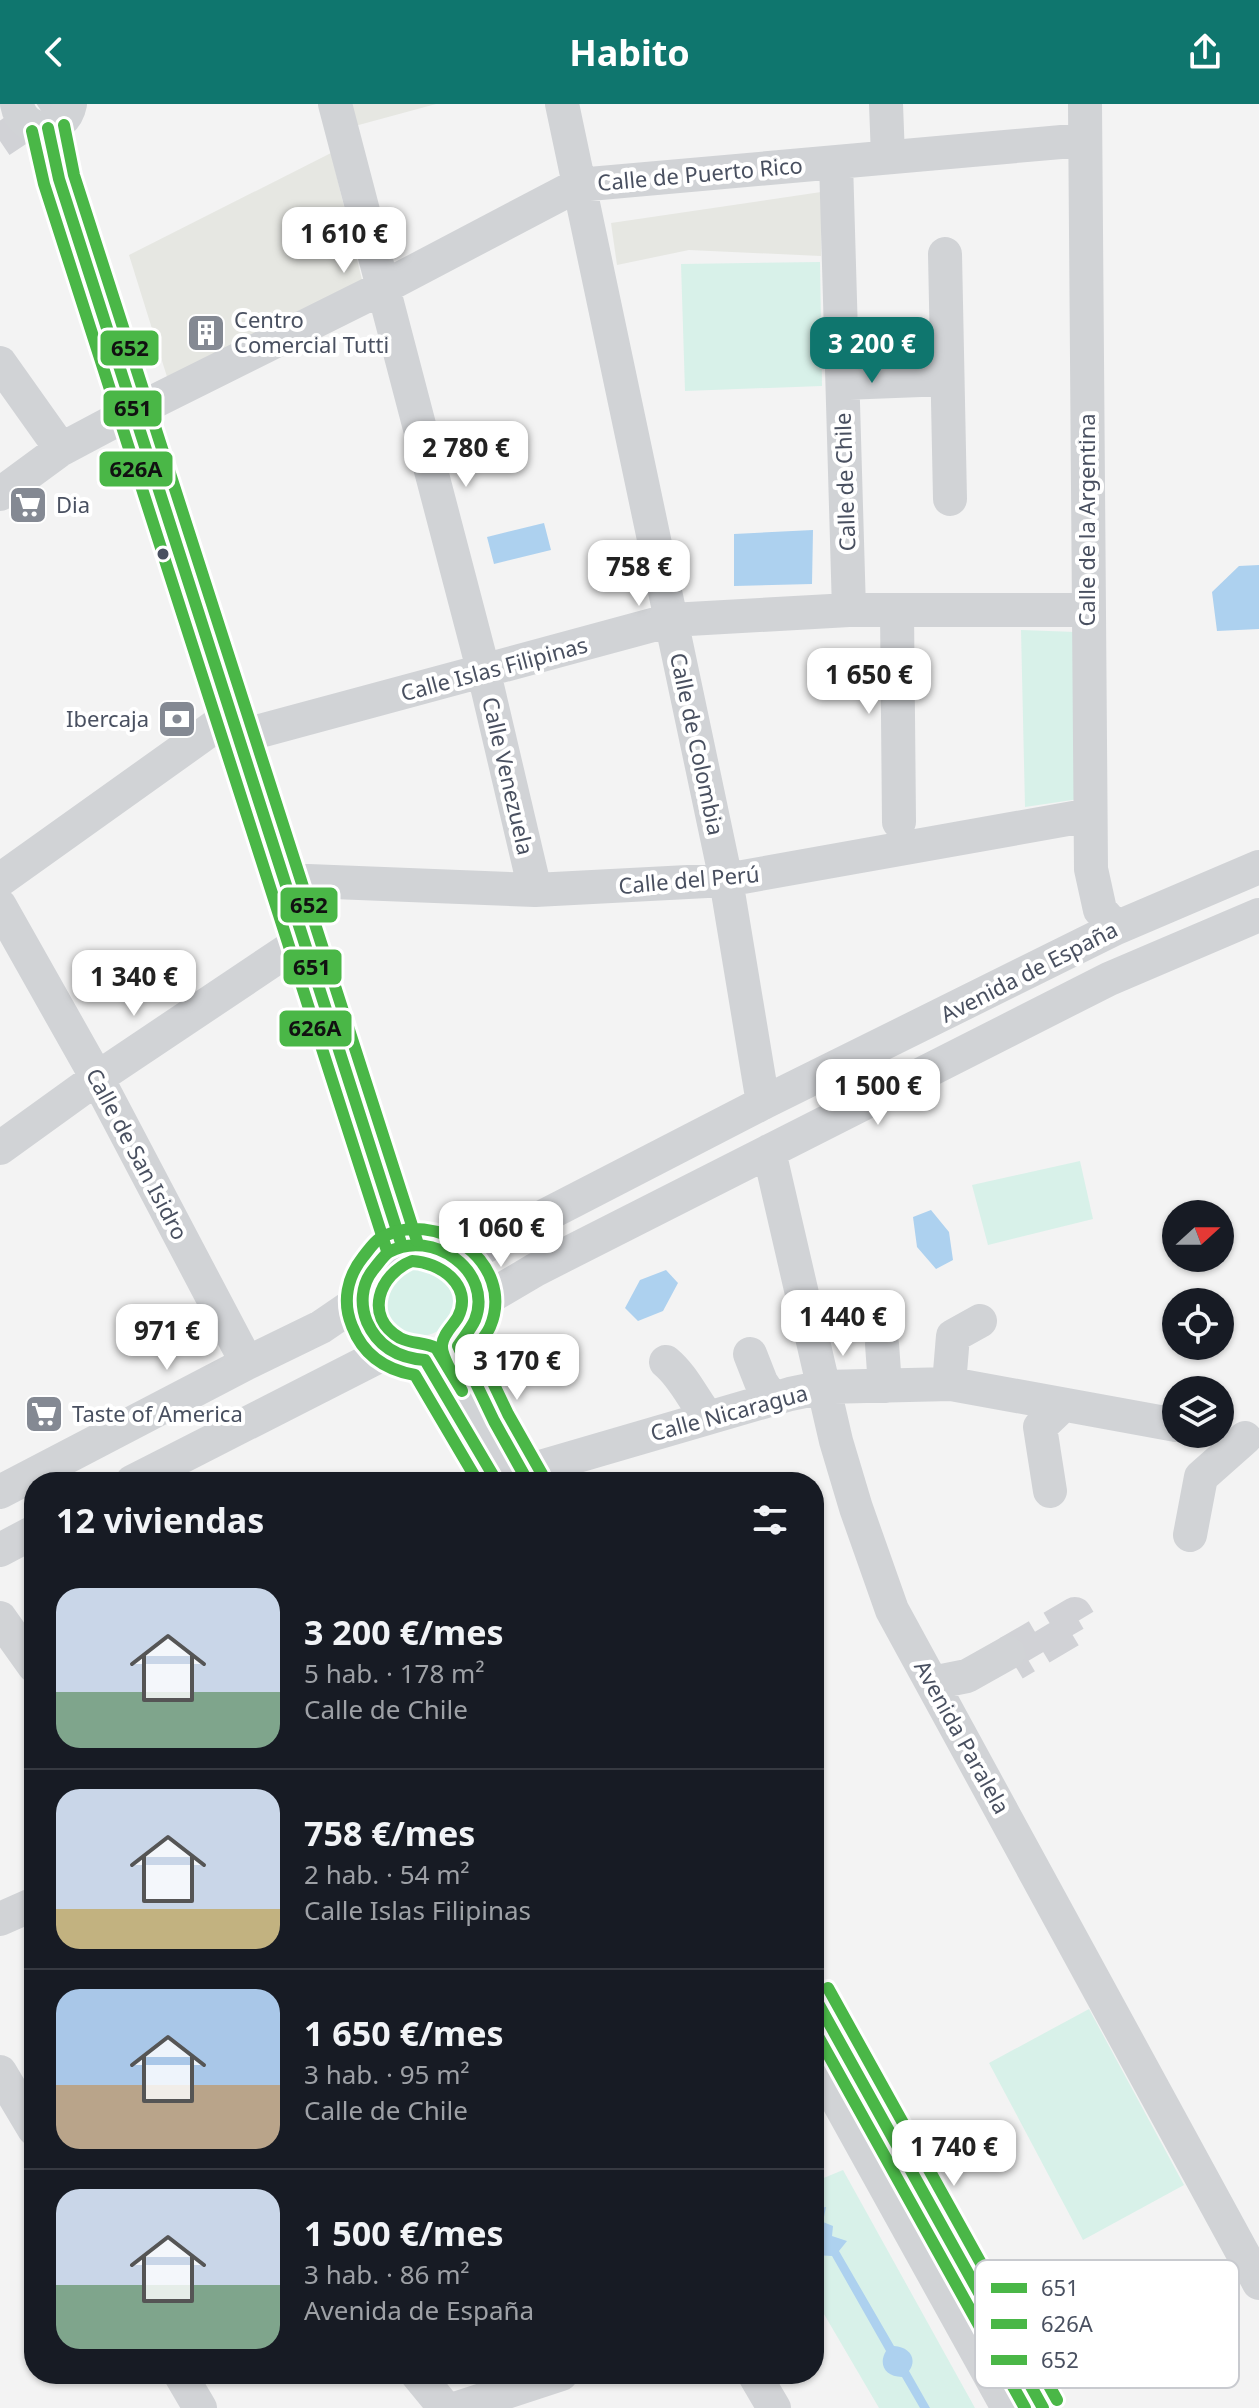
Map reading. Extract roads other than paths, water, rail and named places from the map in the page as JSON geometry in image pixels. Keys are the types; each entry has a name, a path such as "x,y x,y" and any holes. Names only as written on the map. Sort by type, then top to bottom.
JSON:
{"street":[{"path":"17,104 21,117 35,127 66,111"},
{"name":"Calle Venezuela","path":"335,104 484,673 535,890"},
{"name":"Calle de Colombia","path":"562,104 726,880 763,1103"},
{"path":"886,104 888,157"},
{"name":"Calle de la Argentina","path":"1085,104 1091,869 1100,910 1116,928"},
{"path":"66,111 59,179 402,1246"},
{"name":"Calle de Puerto Rico","path":"0,494 60,450 384,287 578,185 1084,140"},
{"name":"Calle de Chile","path":"836,162 849,610"},
{"path":"945,254 950,499"},
{"path":"0,363 56,442"},
{"path":"843,383 947,379"},
{"name":"Calle Islas Filipinas","path":"234,726 484,673 671,620 849,610 1087,610"},
{"path":"897,610 899,822"},
{"path":"0,880 234,726"},
{"name":"Calle del Perú","path":"283,880 535,890 726,880 1090,815"},
{"name":"Avenida de España","path":"461,1259 763,1103 1116,928 1259,867"},
{"name":"Calle de San Isidro","path":"0,906 97,1078 247,1363"},
{"name":"Avenida de España","path":"479,1303 535,1270 1109,979 1259,915"},
{"path":"0,1148 97,1078 303,940"},
{"name":"Avenida Paralela","path":"769,1151 836,1441 887,1596 1259,2283"},
{"path":"427,1244 461,1259 474,1279 479,1303 473,1327 458,1346 443,1356 413,1360 389,1351 374,1337 365,1319 362,1299 365,1285 379,1261 402,1246 427,1244"},
{"path":"38,1472 321,1327 362,1299"},
{"path":"949,1384 953,1336 980,1321"},
{"path":"882,1344 885,1386"},
{"path":"458,1346 494,1421 513,1472"},
{"path":"152,1472 389,1351"},
{"path":"750,1354 761,1382 772,1399"},
{"path":"425,1360 511,1472"},
{"path":"666,1362 679,1372 694,1401 708,1418"},
{"name":"Calle Nicaragua","path":"538,1472 708,1418 824,1387 949,1384 1162,1423"},
{"path":"1050,1491 1040,1427 1063,1405"},
{"path":"1190,1535 1201,1477 1241,1438"},
{"path":"0,1492 24,1479"},
{"path":"0,1550 24,1537"},
{"path":"0,1618 24,1652"},
{"path":"936,1691 1011,1659"},
{"path":"0,1919 24,1908"},
{"path":"824,2014 975,2286"},
{"path":"0,2072 22,2114"},
{"path":"824,2086 975,2350"},
{"path":"186,2384 200,2408"},
{"path":"425,2384 445,2408"},
{"path":"458,2408 531,2384"},
{"path":"760,2384 774,2408"},
{"path":"997,2388 1008,2408"},
{"path":"1032,2388 1043,2408"}],"water":[{"path":"544,523 551,550 494,564 487,537"},
{"path":"813,530 812,584 734,586 734,534"},
{"path":"1259,565 1259,629 1217,631 1212,592 1239,566"},
{"path":"931,1210 949,1232 953,1260 936,1269 917,1247 913,1217"},
{"path":"666,1270 678,1283 663,1311 638,1321 625,1308 640,1280"},
{"path":"824,2222 833,2226 832,2236 847,2241 839,2251 894,2346 904,2348 910,2354 913,2362 909,2371 930,2408 920,2408 902,2377 891,2375 885,2369 883,2361 886,2351 832,2256 824,2256"}],"tunnel":[{"path":"0,141 55,104"},
{"path":"1008,1653 1075,1614 1081,1624 1014,1664"}],"place":[{"name":"Centro Comercial Tutti","path":"206,333"},
{"name":"Dia","path":"28,505"},
{"name":"Ibercaja","path":"177,719"},
{"name":"Taste of America","path":"44,1414"}]}
